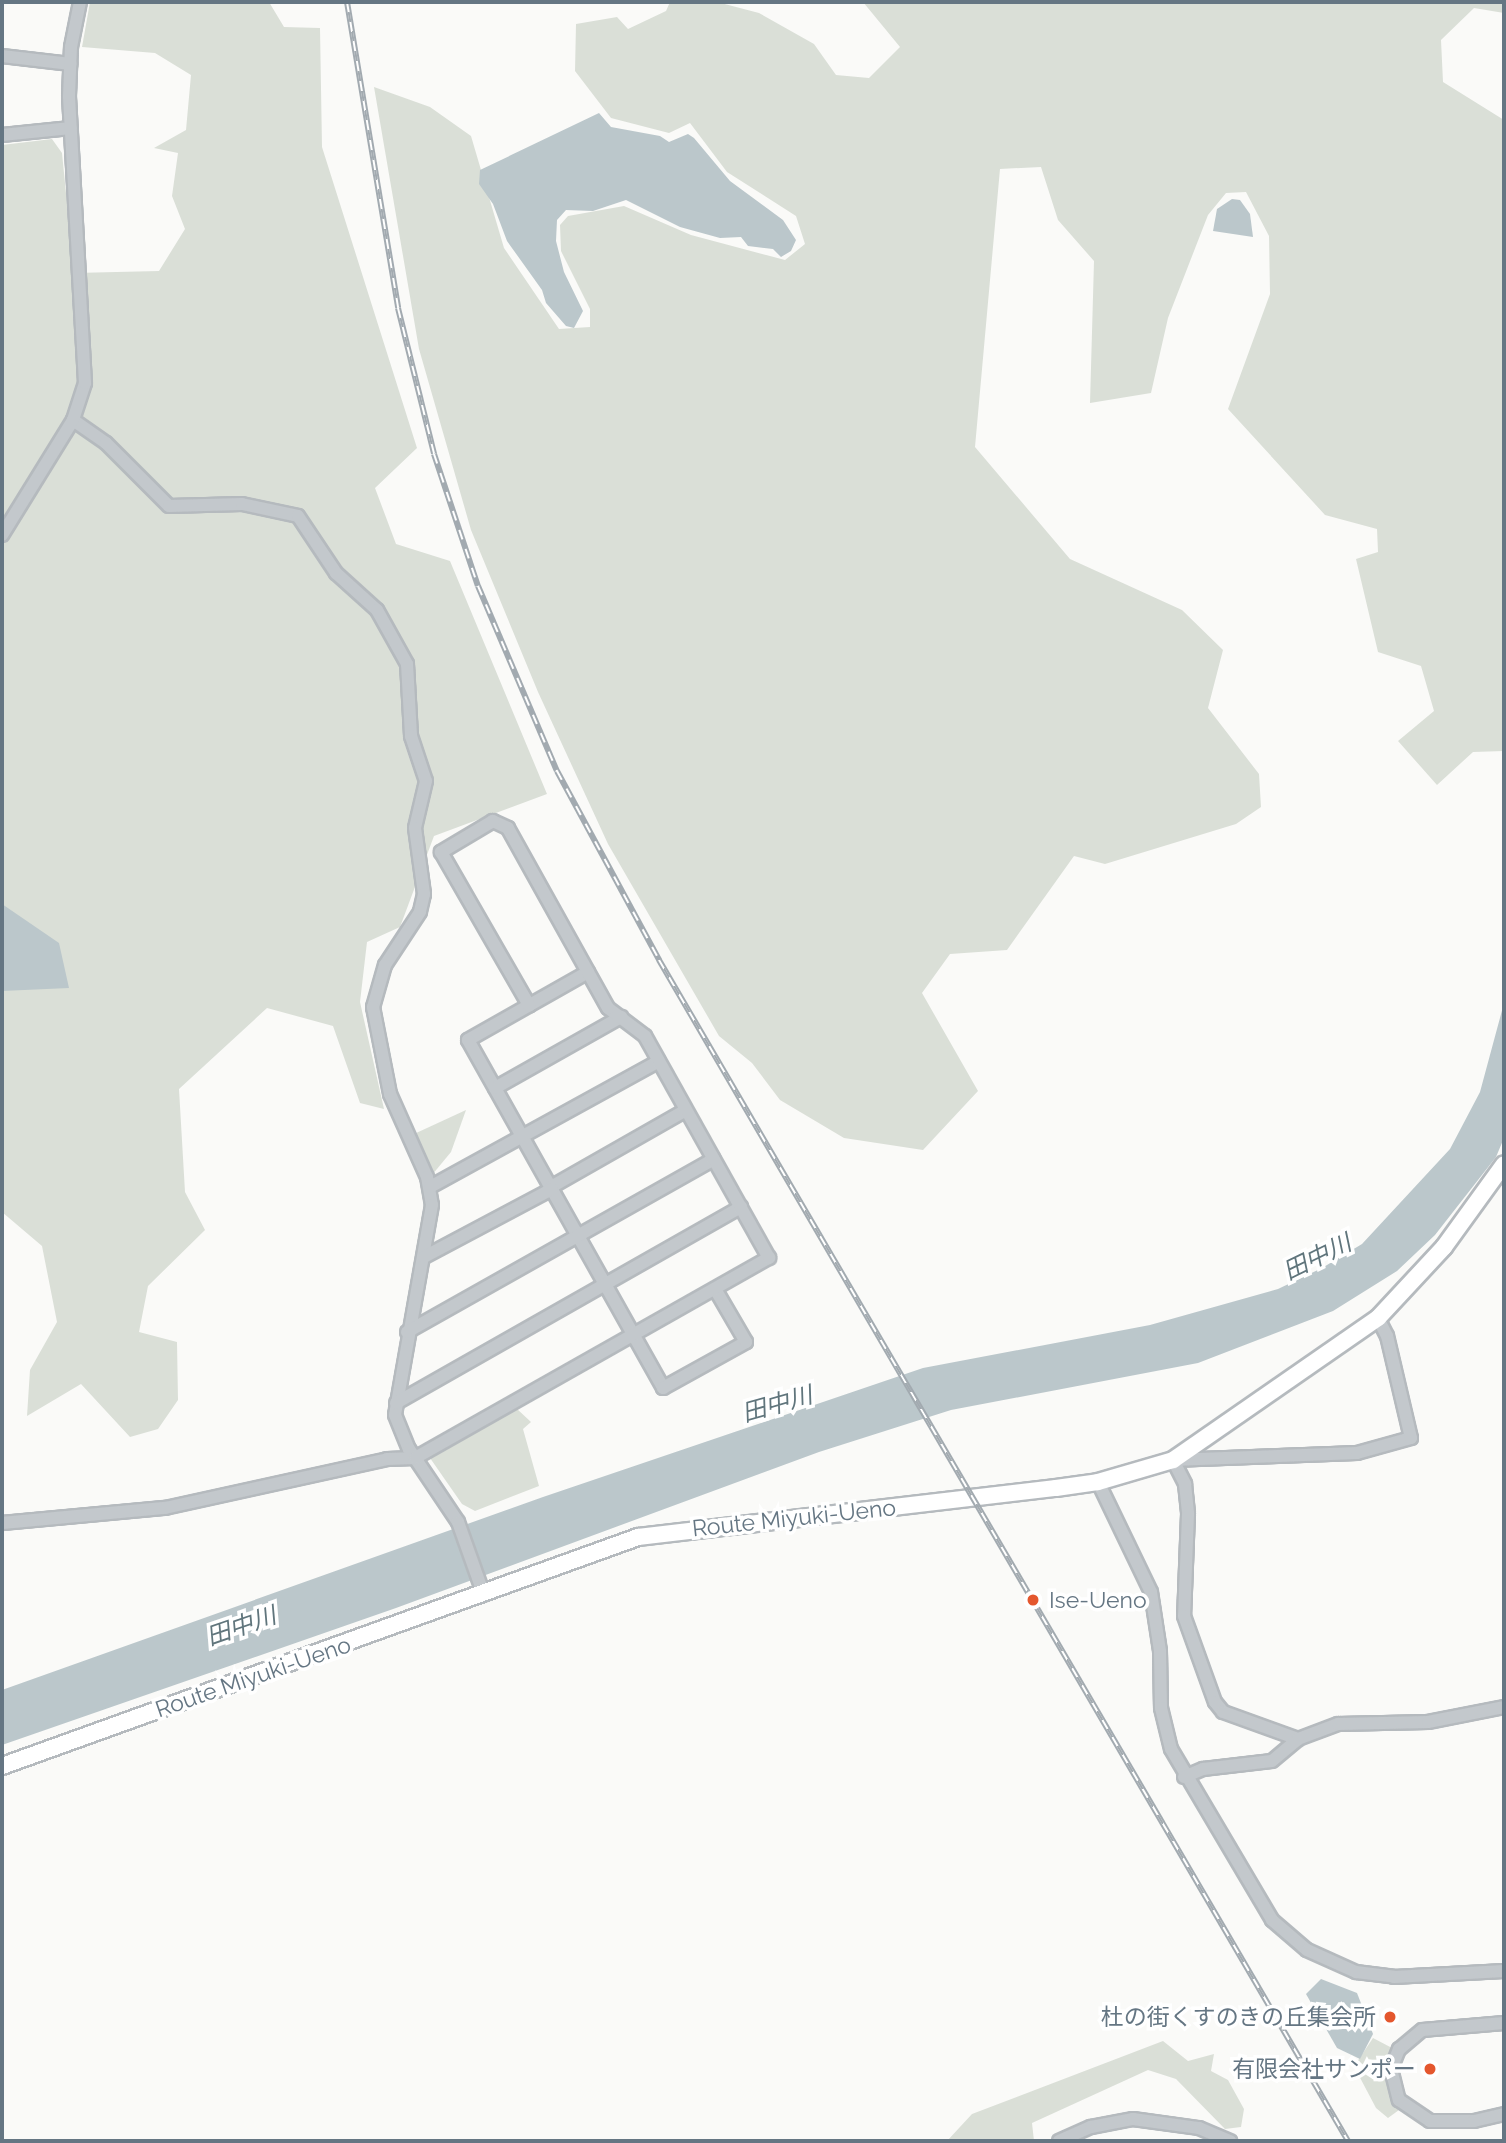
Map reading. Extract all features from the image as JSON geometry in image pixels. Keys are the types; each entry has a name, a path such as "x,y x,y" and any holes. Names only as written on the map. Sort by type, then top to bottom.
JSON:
{"main road":[{"name":"Route Miyuki-Ueno","path":"2,1766 483,1590 638,1537 667,1531 772,1524 1098,1482 1173,1460 1378,1318 1444,1247 1504,1164"}],"street":[{"path":"2,535 73,420 85,383 87,357 71,128 71,64 80,2"},
{"path":"2,56 71,64"},
{"path":"2,135 71,128"},
{"path":"73,420 106,443 170,506 242,504 298,516 313,531 337,573 377,610 407,664 411,736 426,781 415,828 424,894 420,912 385,965 373,1007 390,1094 430,1187 424,1257 407,1332 396,1403 398,1429 459,1525 483,1590"},
{"path":"2,1523 165,1508 387,1459 415,1458 769,1258 645,1036 608,1008 508,828 501,821 493,821 441,852 529,1005"},
{"path":"588,972 468,1040 663,1388 746,1342 715,1289"},
{"path":"495,1088 621,1017"},
{"path":"430,1187 659,1061"},
{"path":"424,1257 686,1110"},
{"path":"407,1332 714,1159"},
{"path":"396,1403 741,1207"},
{"path":"1173,1460 1189,1463 1357,1453 1411,1438 1387,1336 1378,1318"},
{"path":"1173,1460 1185,1483 1188,1514 1184,1616 1215,1702 1223,1712 1298,1739"},
{"path":"1098,1482 1150,1592 1158,1624 1164,1724 1184,1777 1259,1903 1307,1950 1340,1967 1372,1975 1504,1971"},
{"path":"1184,1777 1203,1769 1272,1761 1298,1739 1338,1724 1428,1722 1504,1707"},
{"path":"1504,2023 1422,2030 1399,2049 1391,2069 1399,2099 1430,2121 1474,2121 1504,2114"},
{"path":"1059,2141 1091,2127 1133,2119 1166,2121 1230,2141"}],"shaded area":[{"path":"90,2 269,2 284,27 320,28 322,147 417,448 375,488 396,544 450,561 547,794 434,836 400,927 367,942 360,1002 384,1109 360,1103 333,1026 267,1008 179,1089 185,1192 205,1230 148,1286 139,1332 177,1342 178,1400 158,1429 130,1437 81,1384 27,1416 30,1370 57,1322 42,1246 2,1212 2,145 52,139 62,153 74,273 159,271 185,229 172,196 178,153 154,148 186,130 191,75 155,53 82,47"},
{"path":"670,2 717,2 759,13 814,44 836,75 869,78 900,47 863,2 1504,2 1504,13 1474,8 1441,40 1443,82 1504,120 1504,751 1473,752 1437,785 1398,741 1434,711 1421,666 1378,652 1356,559 1378,552 1377,529 1325,515 1228,409 1270,294 1269,236 1246,192 1226,193 1208,215 1168,318 1151,393 1090,403 1094,261 1058,220 1041,167 1000,169 975,447 1070,559 1182,610 1223,650 1208,708 1259,774 1261,807 1236,824 1105,864 1074,856 1007,950 950,954 922,993 978,1091 923,1150 844,1138 780,1100 752,1063 719,1036 608,844 538,692 471,530 419,349 374,87 430,107 471,136 504,248 559,329 590,327 590,309 561,251 560,225 568,216 624,206 691,235 785,260 805,244 796,216 727,172 690,123 669,133 611,118 575,71 576,24 617,17 628,29 666,11"},
{"path":"466,1110 451,1152 432,1175 414,1134"},
{"path":"516,1408 531,1422 523,1429 539,1486 475,1511 462,1504 430,1458"},
{"path":"1373,2038 1394,2049 1386,2080 1399,2110 1388,2118 1376,2108 1357,2072 1357,2062"},
{"path":"1163,2041 1188,2061 1214,2054 1211,2071 1228,2080 1244,2109 1241,2127 1225,2129 1176,2079 1148,2070 1032,2123 1034,2141 947,2141 972,2114"}],"water":[{"path":"599,113 611,127 660,136 669,142 688,134 694,138 730,181 783,220 796,240 791,251 781,257 773,249 748,246 741,237 720,238 680,227 626,200 593,211 566,210 557,220 556,241 564,272 583,311 574,328 566,326 546,303 542,290 507,241 493,204 479,184 480,170"},
{"path":"1232,199 1240,200 1250,214 1253,237 1213,231 1217,209"},
{"path":"2,904 59,943 69,988 2,991"},
{"name":"田中川","path":"1504,1003 1504,1138 1496,1157 1435,1235 1397,1271 1333,1311 1198,1363 951,1410 819,1452 396,1608 2,1745 2,1690 543,1497 923,1368 1150,1325 1278,1289 1322,1268 1362,1244 1450,1149 1480,1092"},
{"path":"1321,1979 1357,1993 1373,2034 1360,2059 1337,2048 1306,1994"}],"railway":[{"path":"347,2 398,308 434,454 478,586 557,771 659,960 1348,2141"}],"place":[{"name":"Ise-Ueno","path":"1033,1600"},
{"name":"杜の街くすのきの丘集会所","path":"1390,2017"},
{"name":"有限会社サンポー","path":"1430,2069"}]}
